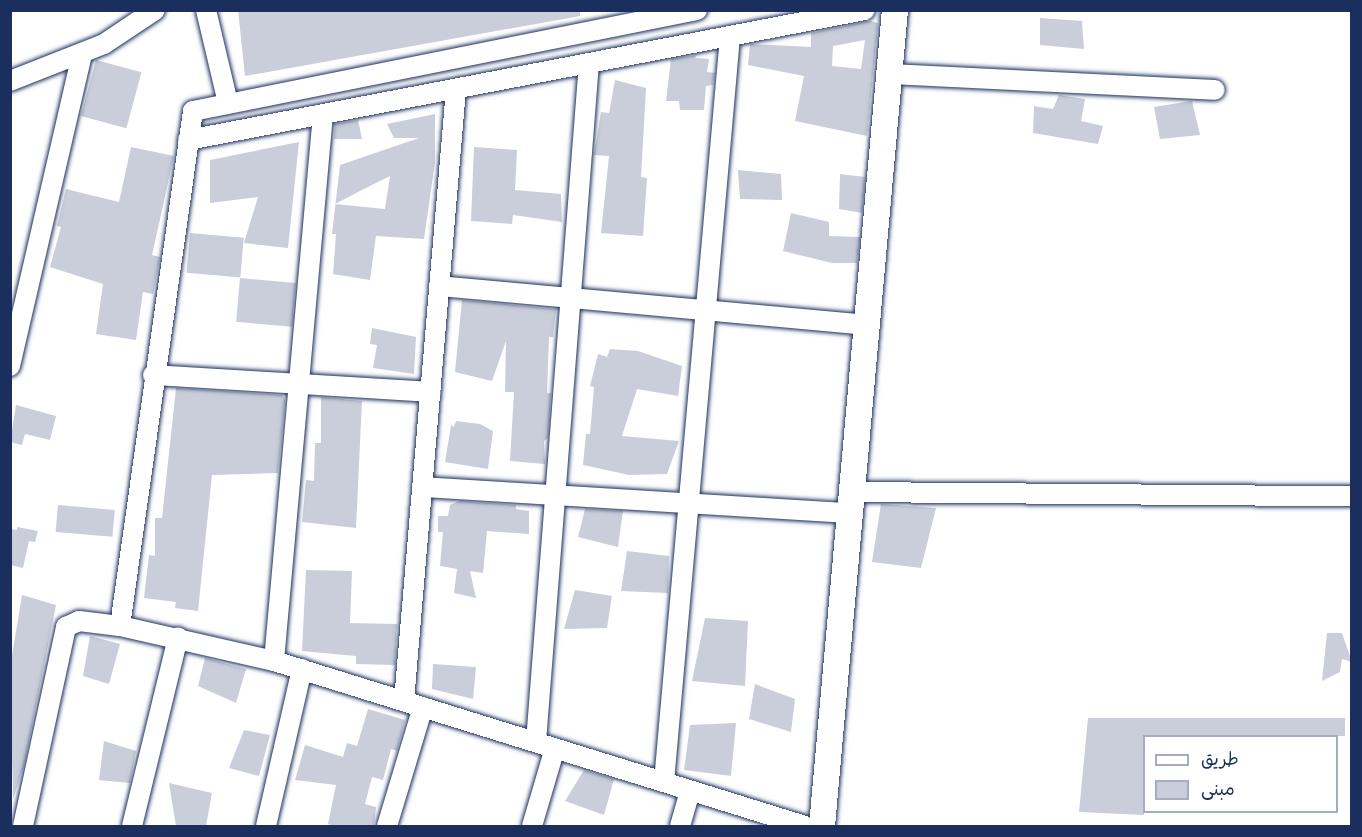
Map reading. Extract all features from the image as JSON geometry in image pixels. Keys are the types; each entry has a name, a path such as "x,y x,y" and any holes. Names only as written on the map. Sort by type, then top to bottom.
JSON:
{"main road":[{"path":"822,826 895,10"}],"street":[{"path":"10,81 82,53 121,34 155,10"},
{"path":"206,10 228,103"},
{"path":"120,626 153,375 194,110 599,20 697,10"},
{"path":"188,140 865,10"},
{"path":"664,782 730,36"},
{"path":"10,366 82,53"},
{"path":"536,742 589,63"},
{"path":"890,74 1215,90"},
{"path":"404,701 456,89"},
{"path":"274,661 323,114"},
{"path":"440,286 706,308 868,325"},
{"path":"153,375 430,392"},
{"path":"422,487 688,503 1352,496"},
{"path":"23,826 66,627 79,621 120,626 274,661 805,826"},
{"path":"132,826 178,638"},
{"path":"266,826 302,669"},
{"path":"387,826 423,707"},
{"path":"532,826 555,748"},
{"path":"680,826 690,791"}],"building":[{"path":"238,10 580,10 580,16 245,76"},
{"path":"1040,18 1082,21 1084,49 1040,45"},
{"path":"870,21 878,23 867,136 795,121 804,76 748,65 750,44 811,47 811,33","holes":["865,40 861,69 832,66 833,46"]},
{"path":"697,55 695,58 709,59 707,72 715,73 713,85 706,86 704,110 680,110 679,101 666,101 671,59"},
{"path":"96,60 141,72 126,128 81,116"},
{"path":"615,80 646,88 641,177 647,178 643,236 601,233 609,156 594,155 601,112 609,113"},
{"path":"1059,95 1085,99 1081,121 1103,126 1098,144 1033,133 1034,106 1053,109"},
{"path":"1192,101 1200,135 1160,139 1154,107"},
{"path":"435,114 435,162 424,239 376,236 370,280 333,274 336,234 332,234 335,204 385,209 390,176 336,204 340,165 419,138 394,138 387,124"},
{"path":"358,120 362,139 334,139 335,124"},
{"path":"299,142 288,248 244,243 258,197 210,203 210,160"},
{"path":"131,147 174,156 152,255 160,257 153,294 143,292 136,340 96,334 103,284 50,267 61,227 57,226 66,189 119,202"},
{"path":"474,147 517,150 515,190 561,194 562,222 513,215 512,224 471,221"},
{"path":"738,170 781,174 782,200 740,199"},
{"path":"840,174 865,177 862,213 839,209"},
{"path":"791,213 829,222 829,236 860,237 857,263 832,263 783,251"},
{"path":"190,233 244,238 240,278 187,273"},
{"path":"240,278 296,283 292,327 236,322"},
{"path":"462,300 556,309 553,337 549,337 547,393 551,393 548,438 544,441 545,464 510,461 514,392 505,392 506,341 492,381 455,372"},
{"path":"372,328 416,337 414,374 373,368 377,345 370,344"},
{"path":"610,349 638,351 682,366 678,396 637,389 622,436 679,441 667,474 629,475 583,465 586,434 590,434 594,387 590,386 598,354 607,357"},
{"path":"176,388 282,395 285,400 278,473 212,475 198,611 175,608 176,602 144,598 149,555 155,556 155,518 162,518"},
{"path":"321,397 362,401 356,528 302,522 306,480 314,481 315,443 321,443"},
{"path":"16,405 56,416 50,440 25,434 22,445 10,442"},
{"path":"456,421 480,424 493,431 488,469 445,462 451,425 454,427"},
{"path":"459,501 516,505 516,509 529,511 529,534 487,531 483,573 470,571 476,598 454,593 457,569 440,566 443,532 438,532 438,516 448,516 450,505"},
{"path":"881,504 936,508 921,568 872,562"},
{"path":"58,505 115,510 112,537 56,532"},
{"path":"585,509 623,511 618,547 578,537"},
{"path":"17,527 38,531 35,542 29,541 23,568 10,565 10,529 17,530"},
{"path":"627,551 669,556 668,593 621,591"},
{"path":"306,570 352,571 350,623 397,624 395,665 356,664 356,656 302,651"},
{"path":"575,590 612,596 607,628 564,629"},
{"path":"22,595 56,605 24,766 13,799 10,668"},
{"path":"705,618 748,621 745,686 692,681"},
{"path":"1327,633 1342,633 1352,662 1342,659 1340,672 1322,681"},
{"path":"90,636 120,644 109,684 83,676"},
{"path":"205,658 246,669 236,703 198,686"},
{"path":"433,664 476,667 473,699 432,689"},
{"path":"755,684 795,699 791,732 749,719"},
{"path":"368,709 405,720 397,751 391,749 383,780 372,777 365,804 376,807 374,826 328,824 336,785 295,780 305,745 343,757 347,743 357,746"},
{"path":"1088,718 1345,718 1345,736 1143,735 1144,815 1079,812"},
{"path":"736,723 731,776 684,770 690,725"},
{"path":"244,730 270,735 259,776 229,768"},
{"path":"104,741 136,751 130,783 99,780"},
{"path":"584,770 614,779 604,815 565,801"},
{"path":"169,783 212,793 206,826 176,826"}]}
